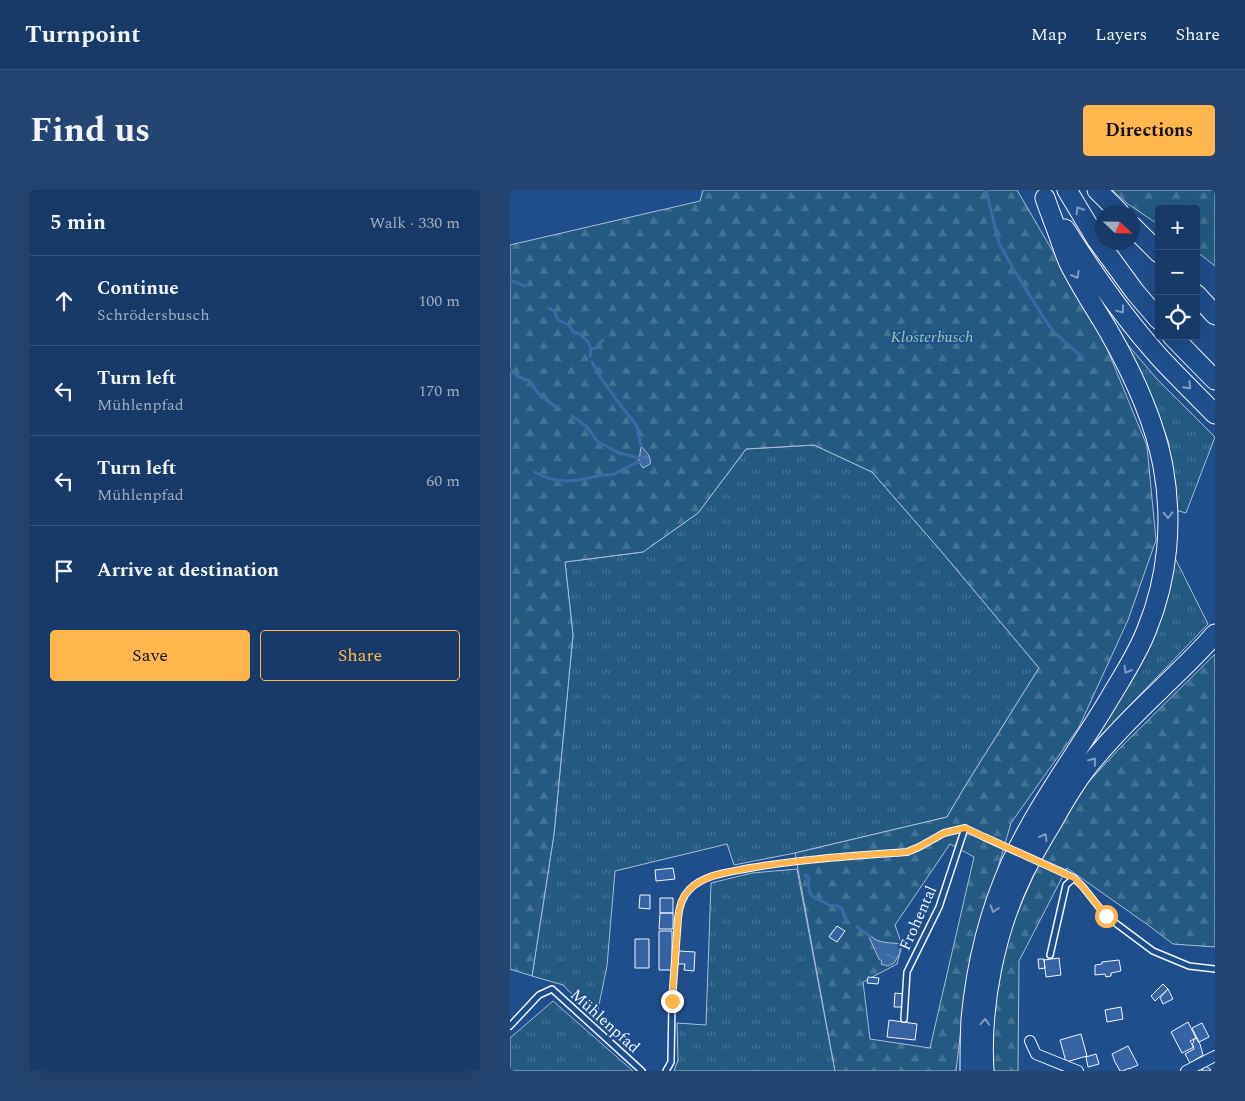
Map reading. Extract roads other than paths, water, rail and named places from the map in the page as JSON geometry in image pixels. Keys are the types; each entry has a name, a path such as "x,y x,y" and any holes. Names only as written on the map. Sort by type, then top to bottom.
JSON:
{"highway":[{"path":"1067,190 1097,240 1135,292 1155,315"},
{"path":"1097,190 1112,205"},
{"path":"1043,194 1083,258 1124,314 1161,358 1215,414"},
{"path":"984,1071 985,1022 990,979 999,939 1024,873 1079,748 1129,666 1154,610 1164,570 1167,536 1168,508 1163,466 1153,430 1137,386 1069,264 1043,194"},
{"path":"1140,234 1155,250"},
{"path":"1197,295 1215,315"},
{"path":"1176,340 1215,380"},
{"path":"970,1071 971,1019 976,979 986,934 1011,863 1058,796 1215,634"}],"street":[{"path":"1030,1041 1036,1054 1078,1071"},
{"path":"1186,1071 1215,1056"}],"lane":[{"path":"666,1071 671,1062 672,1001 679,909 685,894 690,889 706,879 719,874 781,863 907,852 944,833 965,828 1074,878 1106,916 1154,951 1189,966 1215,969"},
{"name":"Frohental","path":"904,1019 907,972 939,907 965,828"},
{"path":"1050,955 1066,885 1074,878"},
{"name":"Mühlenpfad","path":"510,1026 539,995 552,989 642,1071"}],"water":[{"path":"641,446 650,459 650,464 643,468 639,462"},
{"path":"871,936 881,942 900,944 900,953 894,963 888,966 881,964 882,961 879,959 869,937"}],"waterway":[{"path":"986,190 999,243 1014,270 1047,323 1055,333 1083,358"},
{"path":"510,279 525,286"},
{"path":"549,308 554,311 558,320 569,325 573,332 580,334 588,342 591,349 590,356"},
{"path":"591,349 595,348 603,340"},
{"path":"592,362 601,378 637,426 641,446"},
{"path":"510,369 517,376 529,381 538,393 557,408"},
{"path":"572,416 586,426 598,442 619,453 639,458"},
{"path":"535,472 552,479 568,481 614,474 639,462"},
{"path":"805,875 809,878 810,893 813,897 842,909 847,923"},
{"path":"857,927 870,936"}],"park label":[{"name":"Klosterbusch","path":"932,337"}]}
